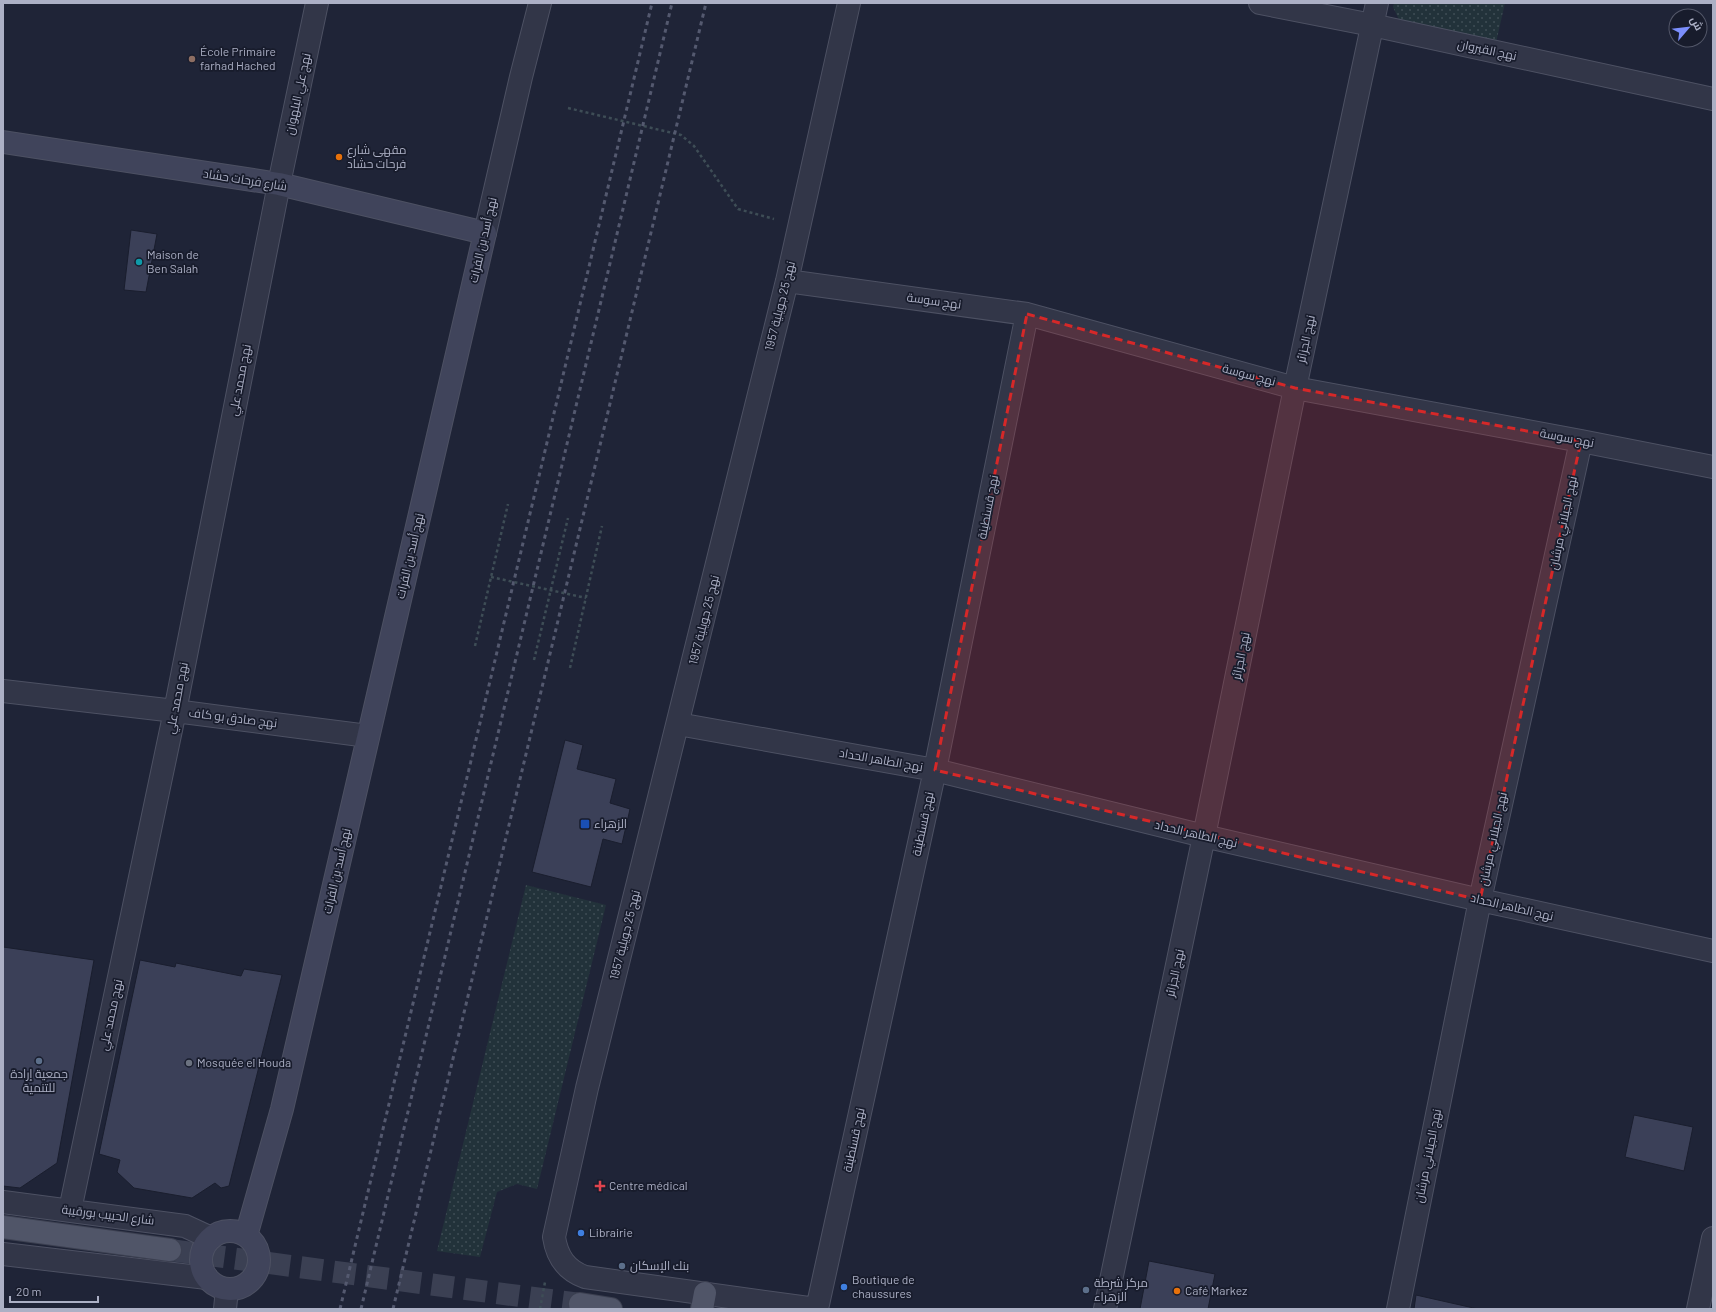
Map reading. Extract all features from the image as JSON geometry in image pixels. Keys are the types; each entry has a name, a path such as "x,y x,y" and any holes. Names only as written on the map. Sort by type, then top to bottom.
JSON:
{"main road":[{"name":"شارع فرحات حشاد","path":"3,142 279,184 484,233"},
{"name":"نهج أسد بن الفرات","path":"246,1236 282,1109 484,233"},
{"path":"3,1227 170,1250"},
{"path":"228,1231 237,1232 246,1236 253,1242 258,1251 258,1270 252,1279 245,1285 236,1288 226,1299 219,1287 207,1278 201,1265 202,1255 205,1246 211,1238 218,1233 228,1231"},
{"path":"580,1304 611,1309"}],"street":[{"name":"نهج علي البلهوان","path":"279,184 317,3"},
{"name":"نهج أسد بن الفرات","path":"484,233 540,3"},
{"name":"نهج 25 جويلية 1957","path":"704,1301 580,1275 566,1266 559,1258 554,1237 587,1088 787,281 849,3"},
{"name":"نهج القيروان","path":"1260,3 1372,24 1713,99"},
{"name":"نهج الجزائر","path":"1105,1309 1376,3"},
{"name":"نهج محمد علي","path":"70,1210 175,710 279,184"},
{"name":"نهج سوسة","path":"787,281 1027,314 1295,388 1581,441 1713,468"},
{"name":"نهج قسنطينة","path":"816,1309 935,770 1027,314"},
{"name":"نهج الجيلاني مرشان","path":"1398,1309 1480,900 1581,441"},
{"name":"نهج صادق بو كاف","path":"3,691 175,710 368,736"},
{"name":"نهج الطاهر الحداد","path":"678,724 935,770 1204,836 1480,900 1713,951"},
{"name":"شارع الحبيب بورقيبة","path":"3,1202 185,1226 211,1238"},
{"path":"1698,1309 1713,1238"},
{"path":"3,1254 207,1278"},
{"path":"704,1301 816,1309"}],"path":[{"path":"568,108 681,135 694,146 738,209 799,227"},
{"path":"475,646 508,504"},
{"path":"534,660 568,518"},
{"path":"570,668 602,526"},
{"path":"491,577 586,598"}],"highlighted area":[{"path":"1027,314 1295,388 1581,441 1480,900 935,770"}],"shaded area":[{"path":"1394,3 1505,3 1495,47 1403,28 1393,7"},
{"path":"526,885 606,905 537,1189 517,1184 497,1192 480,1257 437,1251"}],"building":[{"name":"Maison de Ben Salah","path":"131,230 157,234 146,292 124,290"},
{"name":"الزهراء","path":"565,740 583,745 577,769 616,779 610,803 630,809 622,844 603,839 591,887 532,872"},
{"name":"جمعية إرادة للتنمية","path":"3,947 94,960 57,1163 20,1188 3,1186"},
{"name":"Mosquée el Houda","path":"140,960 175,967 176,963 241,976 244,969 282,975 229,1186 221,1188 215,1183 192,1198 134,1188 117,1172 120,1160 99,1154"},
{"path":"1634,1115 1693,1127 1684,1171 1625,1157"},
{"name":"Café Markez","path":"1149,1261 1215,1274 1208,1309 1140,1309"},
{"path":"1416,1295 1478,1309 1414,1309"}],"tunnel":[{"path":"170,1250 580,1304"}],"railway":[{"path":"340,1309 652,3"},
{"path":"361,1309 672,3"},
{"path":"393,1309 706,3"}],"place":[{"name":"École Primaire farhad Hached","path":"192,59"},
{"name":"مقهى شارع فرحات حشاد","path":"339,157"},
{"name":"Maison de Ben Salah","path":"139,262"},
{"name":"الزهراء","path":"585,824"},
{"name":"جمعية إرادة للتنمية","path":"39,1061"},
{"name":"Mosquée el Houda","path":"189,1063"},
{"name":"Centre médical","path":"600,1186"},
{"name":"Librairie","path":"581,1233"},
{"name":"بنك الإسكان","path":"622,1266"},
{"name":"Boutique de chaussures","path":"844,1287"},
{"name":"مركز شرطة الزهراء","path":"1086,1290"},
{"name":"Café Markez","path":"1177,1291"}]}
